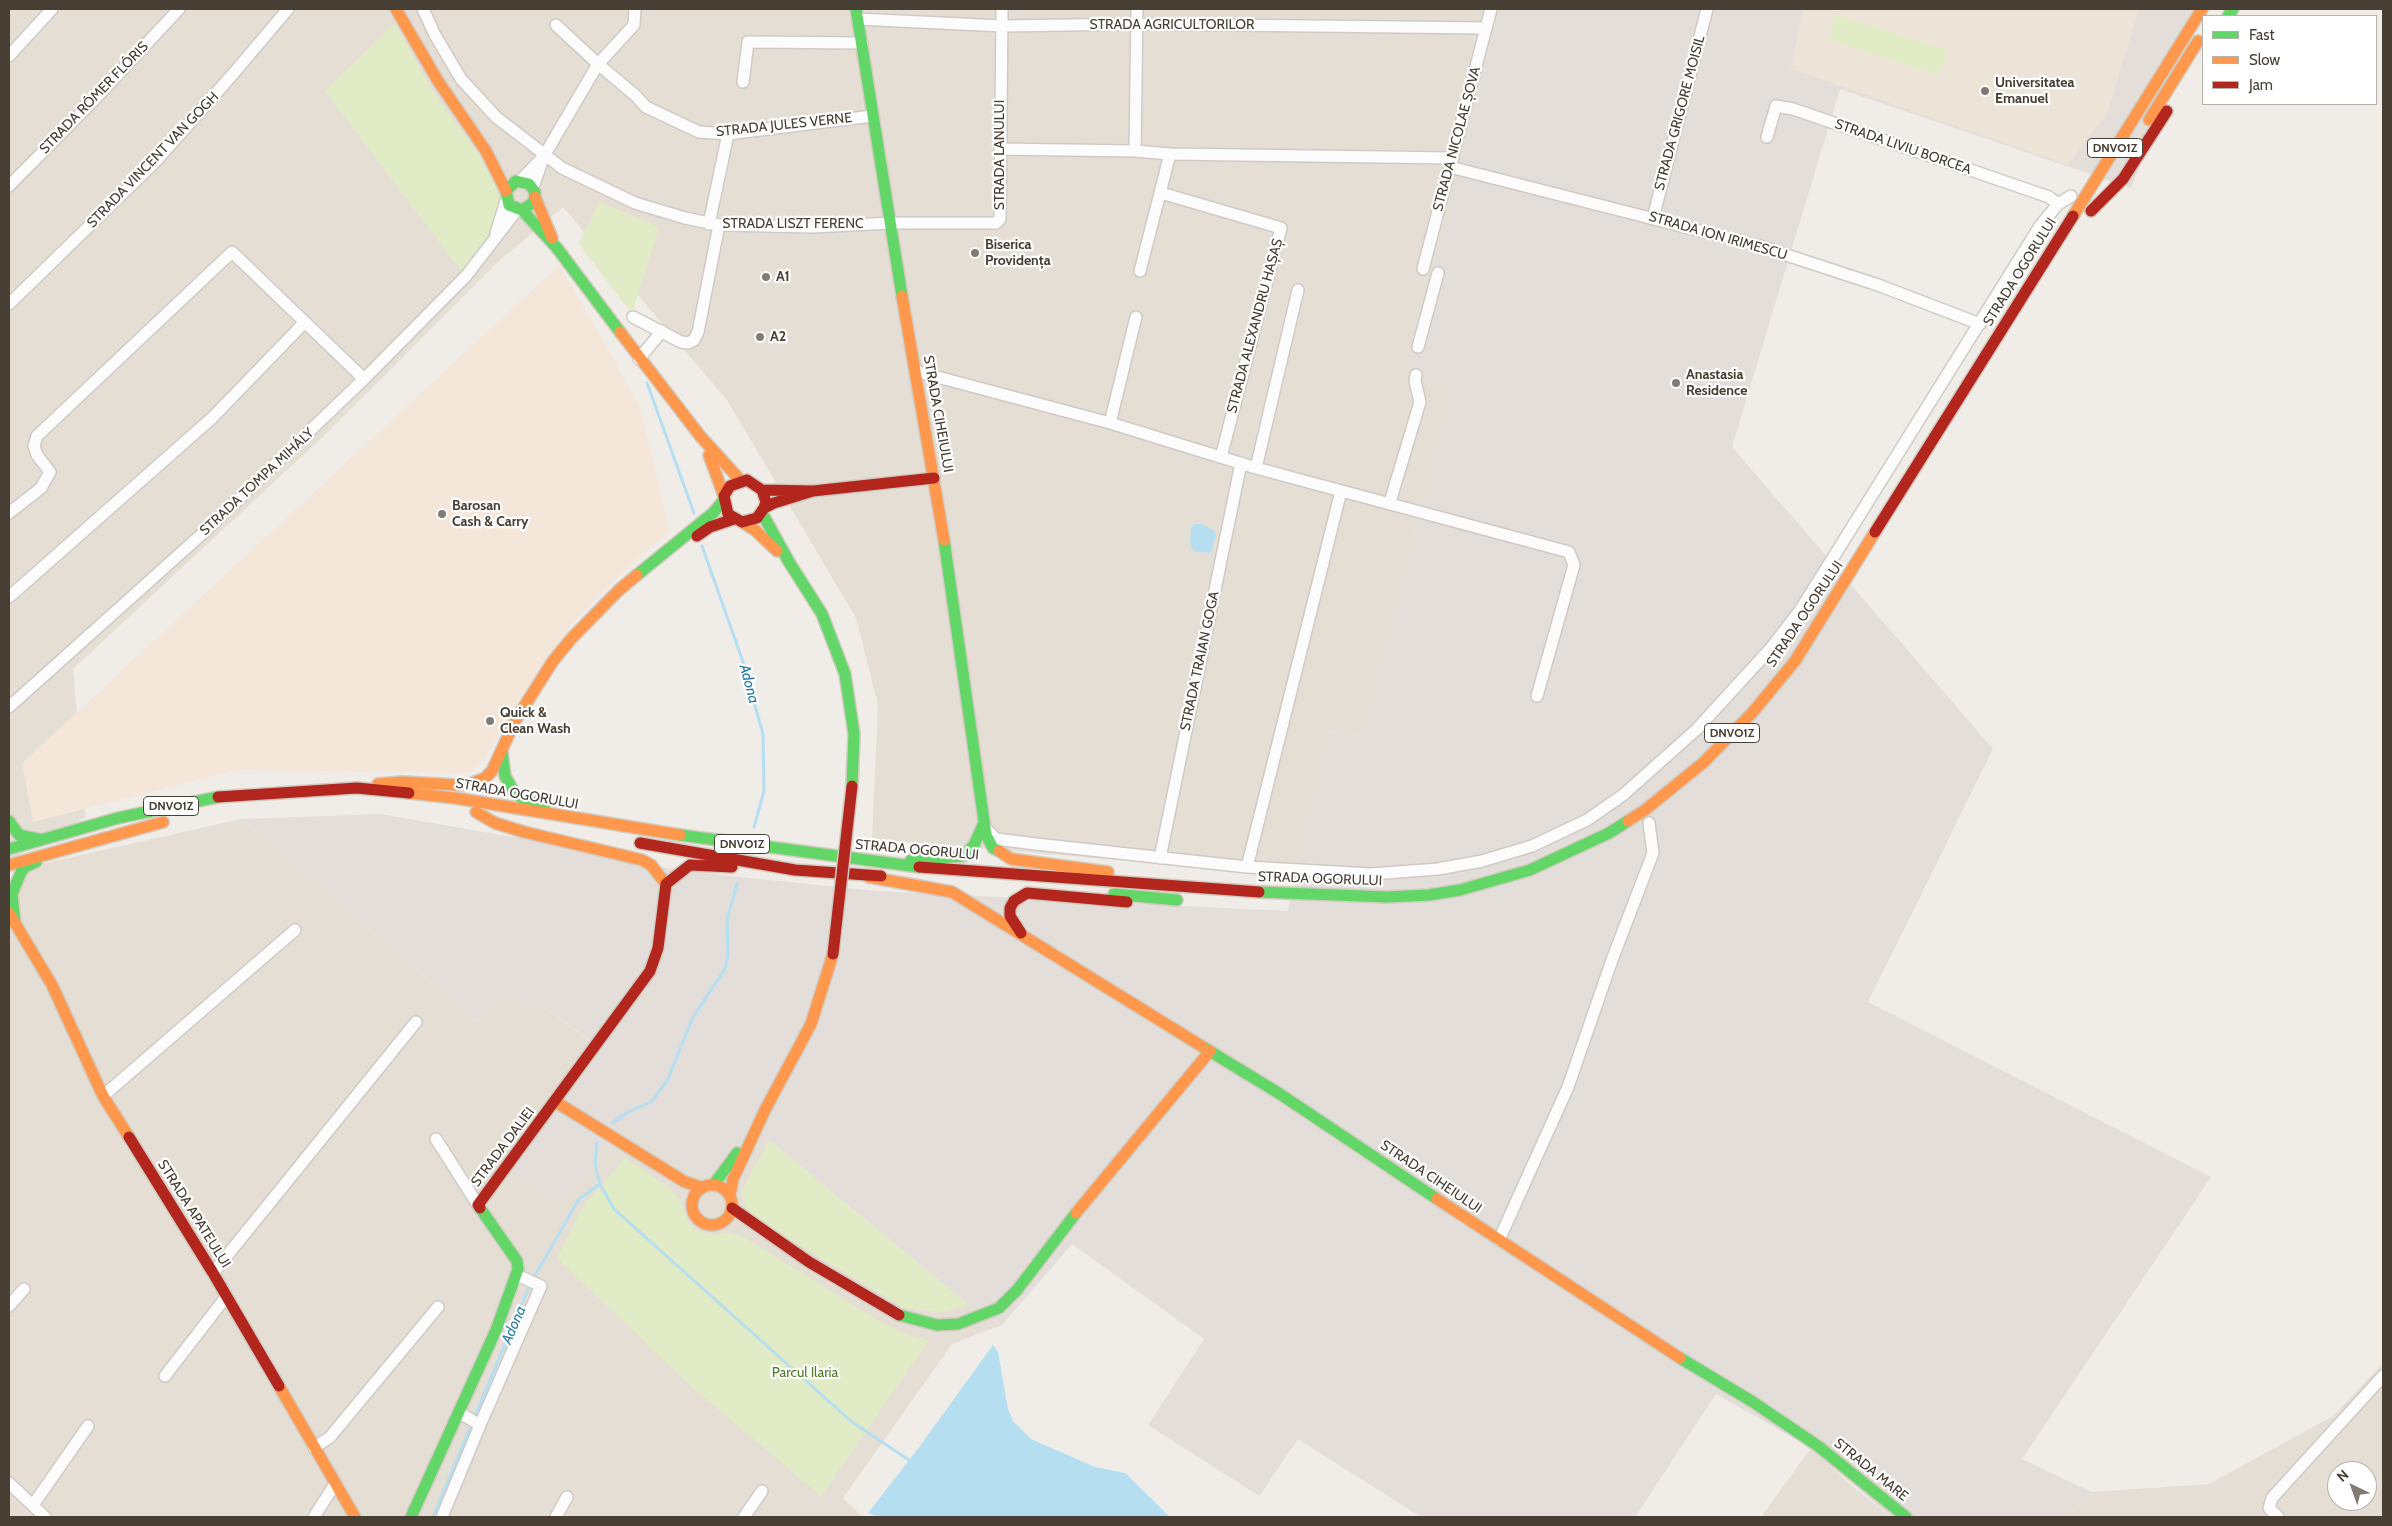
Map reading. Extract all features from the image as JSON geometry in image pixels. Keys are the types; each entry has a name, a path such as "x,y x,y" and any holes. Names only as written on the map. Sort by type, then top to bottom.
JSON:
{"main road":[{"path":"396,9 438,81 486,151 506,196 557,248 588,286 639,359 701,438 741,481"},
{"path":"2132,98 2188,9"},
{"name":"STRADA OGORULUI","path":"9,849 118,818 205,799 258,793 357,788 455,798 635,829 897,866 1148,883 1232,891 1377,897 1452,891 1494,882 1530,870 1609,833 1645,810 1704,762 1752,713 1795,661 2199,13"},
{"name":"STRADA CIHEIULUI","path":"857,14 872,116 934,478 983,825 990,844 1004,857 1107,871 1148,883"},
{"name":"DNVO1Z","path":"2202,35 2089,215 2123,179 2202,57"},
{"path":"486,151 518,181 534,192 557,248"},
{"path":"506,196 518,181"},
{"path":"2035,278 2074,191"},
{"path":"520,210 531,206 534,192"},
{"name":"STRADA OGORULUI","path":"1926,473 2076,233"},
{"path":"701,438 719,477 725,508 738,520 755,530 789,562"},
{"path":"762,490 813,491 934,478"},
{"path":"357,788 387,782 470,784 485,778 492,771 515,721 571,639 619,590 713,513 730,486 741,481 753,482 762,490 766,502 763,510 789,562 822,614 845,674 854,734 852,786 832,954 824,988 811,1024 765,1110 733,1179 730,1195 732,1208 730,1215 720,1224"},
{"path":"671,549 710,527 738,520 750,521 763,510 813,491"},
{"name":"STRADA OGORULUI","path":"1784,693 1832,624"},
{"path":"502,750 505,776 514,792 522,798 536,806 635,829"},
{"path":"246,807 279,803 332,802"},
{"name":"STRADA OGORULUI","path":"373,802 418,804 476,812 558,828"},
{"path":"476,812 516,830 642,860 650,864 666,884 685,868 696,864 757,870 795,870"},
{"name":"DNVO1Z","path":"9,865 175,819"},
{"path":"9,821 19,835 42,839"},
{"path":"897,866 919,859 963,856 974,845 983,825"},
{"name":"STRADA OGORULUI","path":"625,840 795,870 1010,883 1190,900"},
{"name":"STRADA APATEULUI","path":"75,846 25,866 12,894 12,918 52,985 103,1096 213,1273 355,1517"},
{"name":"STRADA CIHEIULUI","path":"853,874 952,892 1280,1094 1653,1342 1753,1402 1818,1446"},
{"path":"1507,889 1548,875"},
{"name":"STRADA DALIEI","path":"517,1275 516,1261 478,1205 556,1102 650,970 658,948 666,884"},
{"name":"STRADA CIHEIULUI","path":"1025,938 1014,924 1010,916 1010,908 1014,901 1027,893 1111,902 1164,898"},
{"name":"STRADA OGORULUI","path":"1369,908 1446,903 1480,897"},
{"path":"732,1208 746,1220 809,1262 894,1314 917,1322 937,1325 958,1324 978,1318 999,1308 1018,1290 1109,1171 1210,1051"},
{"path":"556,1102 685,1182 702,1187"},
{"path":"714,1184 765,1110"},
{"path":"632,1150 680,1189 692,1204 696,1217 701,1222 707,1225 737,1226 809,1262"},
{"path":"692,1204 696,1192 702,1187 714,1184 720,1186 730,1195"},
{"path":"412,1517 460,1413 517,1275"},
{"name":"STRADA MARE","path":"1818,1446 1906,1517"}],"street":[{"path":"9,56 52,9"},
{"name":"STRADA RÓMER FLÓRIS","path":"9,186 94,100 179,9"},
{"name":"STRADA VINCENT VAN GOGH","path":"9,304 156,160 234,74 288,9"},
{"name":"STRADA LISZT FERENC","path":"423,9 435,35 461,79 496,117 544,156 562,168 635,203 714,224 813,227 890,223"},
{"path":"534,192 544,156 598,64 634,25 635,9"},
{"name":"STRADA LANULUI","path":"890,223 996,222 1000,219 1002,9"},
{"path":"1135,151 1137,9"},
{"name":"STRADA NICOLAE ȘOVA","path":"1423,269 1491,9"},
{"name":"STRADA GRIGORE MOISIL","path":"1653,218 1707,9"},
{"name":"STRADA AGRICULTORILOR","path":"857,14 1002,26 1136,24 1486,28"},
{"name":"STRADA JULES VERNE","path":"556,25 636,96 646,108 699,132 728,134 872,116"},
{"path":"743,82 748,42 862,43"},
{"name":"STRADA LIVIU BORCEA","path":"1767,137 1776,106 1793,109 2049,197 2058,204"},
{"path":"633,318 681,342 688,343 694,340 698,332 728,134"},
{"path":"1000,149 1135,151 1170,154 1451,162"},
{"path":"1140,271 1170,154"},
{"path":"518,181 544,156"},
{"name":"STRADA ION IRIMESCU","path":"1451,162 1756,245 1878,285 1980,324"},
{"path":"983,825 996,838 1247,867 1371,874 1453,867 1496,858 1532,846 1587,820 1630,789 1697,729 1771,648 1801,610 2040,226 2058,204 2074,191"},
{"name":"STRADA ALEXANDRU HAȘAȘ","path":"1161,193 1281,228 1221,457"},
{"name":"STRADA TOMPA MIHÁLY","path":"492,244 506,196"},
{"name":"STRADA TOMPA MIHÁLY","path":"9,707 202,534 364,379 466,276 520,210"},
{"path":"9,513 41,488 50,472 37,455 34,446 37,436 232,252 364,379"},
{"path":"1418,347 1438,273"},
{"path":"1256,468 1298,290"},
{"path":"1110,423 1136,317"},
{"path":"9,597 212,418 305,322"},
{"path":"639,359 662,331"},
{"path":"915,371 1110,423 1256,468 1390,502 1569,552 1574,565 1536,696"},
{"path":"1390,502 1420,402 1415,381 1416,375"},
{"name":"STRADA TRAIAN GOGA","path":"1160,858 1241,463"},
{"path":"1247,867 1341,491"},
{"path":"1499,1240 1568,1087 1612,960 1653,852 1649,823"},
{"path":"103,1096 295,930"},
{"path":"213,1273 416,1022"},
{"path":"436,1139 478,1205"},
{"path":"442,1517 541,1286 517,1275"},
{"path":"9,1306 24,1289"},
{"path":"165,1376 226,1297"},
{"path":"314,1448 330,1437 438,1307"},
{"path":"2278,1517 2270,1508 2272,1498 2383,1376"},
{"path":"460,1413 480,1425"},
{"path":"33,1505 88,1426"},
{"path":"9,1483 45,1517"},
{"path":"314,1517 335,1484"},
{"path":"744,1517 762,1492"},
{"path":"556,1517 566,1497"}],"shaded area":[{"path":"9,9 1500,9 1408,369 1452,388 1363,736 1330,732 1295,875 872,839 878,705 856,618 727,400 563,207 498,262 327,433 73,669 86,817 9,861"},
{"path":"1500,9 2200,9 2131,188 1840,89 1732,447 1993,749 1868,1002 2211,1177 2022,1459 2091,1492 2068,1517 1891,1517 1811,1448 1716,1394 1635,1517 1421,1517 1298,1439 1259,1496 1148,1425 1204,1339 1072,1244 1002,1325 969,1305 769,1140 704,1177 623,1127 561,1205 501,1164 593,1043 539,1003 531,1014 502,991 477,1022 241,819 380,814 525,839 626,863 721,875 877,891 1288,911 1330,732 1363,736 1452,388 1407,369"},
{"name":"Universitatea Emanuel","path":"1803,9 2139,9 2107,114 2068,165 1791,69"},
{"path":"559,265 640,408 670,531 627,568 574,620 484,759 471,773 237,770 33,822 22,763"},
{"path":"241,819 477,1022 502,991 531,1013 539,1003 593,1044 561,1205 623,1127 704,1177 769,1140 969,1305 1002,1325 952,1344 843,1498 863,1517 9,1517 9,881 41,864"},
{"path":"2383,1363 2383,1517 2068,1517 2091,1492 2209,1484 2333,1416"},
{"path":"1811,1448 1856,1489 1891,1517 1761,1517"}],"green space":[{"path":"1836,15 1948,50 1939,75 1829,40"},
{"path":"395,23 433,92 475,149 495,182 499,198 497,215 486,240 462,272 325,91"},
{"path":"599,202 659,227 632,314 579,244"},
{"path":"769,1140 969,1305 943,1312 905,1308 750,1216 744,1204 742,1194 745,1184"},
{"name":"Parcul Ilaria","path":"626,1158 672,1190 680,1200 688,1222 698,1232 713,1235 731,1233 747,1239 882,1323 905,1334 929,1340 821,1496 693,1388 557,1258 584,1205"}],"water":[{"path":"1194,524 1201,524 1214,530 1216,535 1211,553 1194,552 1190,544 1191,528"},
{"path":"993,1345 998,1352 1008,1409 1013,1421 1031,1439 1095,1467 1125,1473 1170,1517 878,1517 868,1513 920,1446"}],"waterway":[{"name":"Adona","path":"647,383 694,513"},
{"name":"Adona","path":"702,546 742,659 763,734 764,791 754,827"},
{"name":"Adona","path":"612,1123 626,1113 651,1102 667,1081 693,1017 725,969 728,956 727,920 737,884"},
{"name":"Adona","path":"533,1279 579,1199 600,1184 595,1164 597,1143"},
{"path":"600,1184 614,1209 852,1422 912,1462"},
{"name":"Adona","path":"474,1418 530,1285"},
{"name":"Adona","path":"433,1517 472,1423"}],"traffic: fast":[{"path":"856,9 902,296"},
{"path":"2229,15 2233,9"},
{"path":"522,210 534,202 535,192 529,184 516,181 506,191 509,205 522,210 557,248 620,332"},
{"path":"637,575 713,513 724,500"},
{"path":"762,513 789,562 822,614 845,674 854,734 852,786"},
{"path":"944,540 986,835 993,848 999,851"},
{"path":"502,752 505,776 514,792 522,798 544,807"},
{"path":"9,849 118,818 218,797"},
{"path":"9,821 19,835 38,839"},
{"path":"1259,892 1387,897 1429,895 1460,890 1530,870 1609,833 1628,821"},
{"path":"911,860 963,856 974,845 983,825"},
{"path":"680,835 919,867"},
{"path":"15,923 12,894 21,872 25,867 36,862"},
{"path":"1114,894 1177,900"},
{"path":"1203,1047 1280,1094 1437,1199"},
{"path":"714,1184 737,1153"},
{"path":"411,1517 496,1330 518,1269 517,1261 480,1208"},
{"path":"899,1315 937,1325 958,1324 999,1308 1017,1290 1076,1213"},
{"path":"1680,1358 1753,1402 1818,1446 1906,1517"}],"traffic: slow":[{"path":"396,9 438,81 486,151 506,191"},
{"path":"2073,216 2202,9"},
{"path":"2149,120 2198,41"},
{"path":"535,197 552,238"},
{"path":"902,296 944,540"},
{"path":"620,332 701,437 741,481"},
{"path":"709,455 724,496"},
{"path":"742,522 755,530 777,551"},
{"path":"1628,821 1645,810 1704,762 1752,713 1795,661 1875,532"},
{"path":"378,784 402,782 458,785 470,784 485,778 492,771 515,721 553,661 571,639 619,590 637,575"},
{"path":"409,793 455,798 680,835"},
{"path":"476,812 495,823 524,832 642,860 651,865 666,884"},
{"path":"9,865 163,822"},
{"path":"999,851 1011,859 1108,872"},
{"path":"869,877 952,892 1203,1047"},
{"path":"9,913 52,985 103,1096 129,1137"},
{"path":"730,1195 733,1179 765,1110 811,1024 833,954"},
{"path":"1076,1213 1210,1051"},
{"path":"556,1102 685,1182 701,1187"},
{"path":"716,1185 723,1188 729,1194 732,1205 731,1213 723,1222 716,1225 708,1225 701,1222 693,1213 692,1201 695,1194 704,1186 716,1185"},
{"path":"1437,1199 1680,1358"},
{"path":"279,1386 355,1517"}],"traffic: jam":[{"path":"2091,211 2123,179 2167,111"},
{"path":"1875,532 2073,216"},
{"path":"762,490 813,491 934,478"},
{"path":"764,508 766,502 762,490 747,480 730,486 724,496 728,514 742,522 757,518 764,508 774,503 813,491"},
{"path":"697,536 710,527 734,519"},
{"path":"833,954 852,786"},
{"path":"218,797 357,788 409,793"},
{"path":"640,843 795,870 881,876"},
{"path":"480,1208 478,1205 650,971 658,948 666,884 690,865 732,867"},
{"path":"919,867 1259,892"},
{"path":"1021,933 1010,916 1010,908 1014,901 1027,893 1127,902"},
{"path":"129,1137 213,1273 279,1386"},
{"path":"732,1208 809,1262 899,1315"}],"place":[{"name":"Universitatea Emanuel","path":"1985,91"},
{"name":"Biserica Providența","path":"975,253"},
{"name":"A1","path":"766,277"},
{"name":"A2","path":"760,337"},
{"name":"Anastasia Residence","path":"1676,383"},
{"name":"Barosan Cash & Carry","path":"442,514"},
{"name":"Quick & Clean Wash","path":"490,721"}]}
